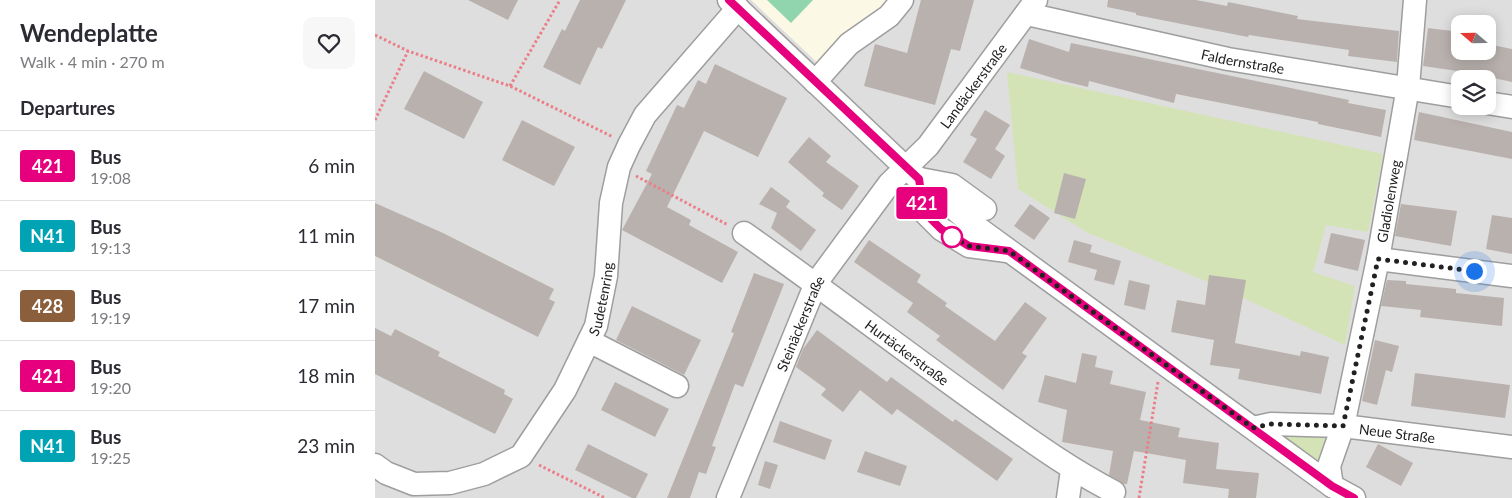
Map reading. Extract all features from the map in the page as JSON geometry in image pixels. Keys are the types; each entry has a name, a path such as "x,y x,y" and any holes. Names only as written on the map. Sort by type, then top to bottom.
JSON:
{"street":[{"path":"815,82 849,44 889,16 902,0"},
{"name":"Gladiolenweg","path":"1332,486 1329,466 1343,426 1378,259 1408,87 1415,0"},
{"path":"733,4 912,173 1009,251 1332,486 1354,498"},
{"name":"Sudetenring","path":"521,456 565,390 596,326 606,276 611,203 619,168 629,145 645,115 733,4"},
{"name":"Faldernstraße","path":"1032,7 1228,59 1451,95"},
{"name":"Landäckerstraße","path":"912,173 928,146 1032,7"},
{"path":"1496,104 1512,107"},
{"path":"912,173 952,185 985,209"},
{"name":"Steinäckerstraße","path":"728,498 816,283 889,184 912,173"},
{"name":"Hurtäckerstraße","path":"744,233 816,283 909,355 1072,470 1114,492"},
{"path":"1378,259 1512,276"},
{"path":"589,341 677,386"},
{"name":"Neue Straße","path":"1253,428 1271,424 1343,426 1512,446"},
{"path":"375,465 411,491 484,474 521,456"},
{"path":"1068,498 1072,470"}],"path":[{"path":"510,86 559,0"},
{"path":"375,35 408,51 510,86 629,145"},
{"path":"375,120 408,51"},
{"path":"619,168 744,233"},
{"path":"1139,498 1161,362"},
{"path":"521,456 605,498"}],"shaded area":[{"path":"375,0 1512,0 1512,498 375,498"},
{"path":"751,0 894,0 823,68"}],"green space":[{"path":"767,0 813,0 791,23"},
{"path":"1007,72 1383,154 1368,232 1326,225 1313,272 1355,286 1345,345 1213,284 1088,233 1018,189"},
{"path":"1329,432 1320,462 1284,437 1283,434"}],"building":[{"path":"468,0 518,0 508,20"},
{"path":"580,0 626,0 602,49 598,47 580,85 543,67 562,29 565,31"},
{"path":"921,0 974,0 960,51 951,49 935,105 864,86 875,44 907,53"},
{"path":"1108,0 1196,0 1227,6 1228,2 1298,16 1297,19 1399,31 1397,62 1348,56 1349,50 1249,35 1248,37 1136,15 1136,13 1107,7"},
{"path":"1428,28 1451,31 1451,60 1496,60 1496,46 1512,49 1512,82 1496,78 1496,70 1451,70 1423,66"},
{"path":"1029,39 1069,52 1071,43 1349,100 1348,103 1386,110 1381,137 1318,124 1318,122 1176,94 1174,103 1089,81 1088,87 1063,81 1020,68"},
{"path":"715,64 787,98 758,157 704,131 667,207 691,220 689,225 738,252 722,283 622,230 652,174 646,171 677,105 684,108 698,80 706,84"},
{"path":"424,71 483,102 464,139 404,109"},
{"path":"985,110 1010,125 995,149 1005,156 991,179 963,162 977,139 970,135"},
{"path":"1419,112 1512,132 1512,159 1414,140"},
{"path":"522,120 575,147 554,186 502,160"},
{"path":"809,137 831,156 826,162 859,186 842,210 822,196 824,193 788,162"},
{"path":"1064,173 1086,179 1075,219 1054,213"},
{"path":"771,187 790,201 786,207 816,230 801,251 771,228 777,213 759,204"},
{"path":"375,203 443,233 554,289 549,299 555,302 538,337 375,256"},
{"path":"1030,204 1050,218 1034,240 1014,226"},
{"path":"1401,204 1457,211 1451,246 1395,236"},
{"path":"1492,215 1512,218 1512,254 1486,249"},
{"path":"1331,233 1365,240 1358,271 1324,263"},
{"path":"869,240 921,275 917,282 947,303 945,306 995,341 1025,302 1047,318 1022,353 1027,356 1003,390 936,340 940,336 907,312 913,303 854,262"},
{"path":"1074,240 1092,245 1090,252 1121,261 1114,285 1094,280 1097,270 1068,262"},
{"path":"754,273 784,284 743,387 735,384 712,446 716,447 706,474 699,472 690,498 667,498 734,333 731,332"},
{"path":"1209,275 1246,280 1235,343 1300,356 1301,351 1329,357 1321,394 1238,379 1240,369 1210,365 1214,340 1171,332 1177,300 1205,305"},
{"path":"1129,280 1150,285 1145,310 1124,305"},
{"path":"1387,280 1406,281 1406,284 1456,289 1456,293 1504,298 1502,326 1420,317 1421,310 1381,306"},
{"path":"632,306 701,340 684,375 616,340"},
{"path":"375,328 391,336 395,329 440,352 438,356 505,390 504,394 513,399 495,434 375,374"},
{"path":"817,330 887,382 891,377 953,422 955,419 1013,459 997,481 897,409 892,415 860,390 843,412 821,395 826,389 796,367 803,349"},
{"path":"1375,340 1399,346 1392,372 1386,370 1377,405 1362,401"},
{"path":"1082,353 1097,356 1095,367 1113,371 1110,384 1146,392 1140,420 1180,428 1178,437 1219,443 1216,469 1259,473 1256,498 1228,498 1229,489 1183,483 1186,460 1134,451 1127,484 1124,484 1109,475 1113,451 1062,442 1067,410 1038,402 1045,375 1076,383"},
{"path":"1415,373 1510,385 1505,418 1411,406"},
{"path":"615,382 669,409 655,437 601,410"},
{"path":"780,421 832,440 825,460 773,442"},
{"path":"588,444 648,474 636,498 632,498 575,470"},
{"path":"1378,444 1413,463 1401,486 1366,467"},
{"path":"865,451 907,466 900,486 857,472"},
{"path":"765,461 778,465 770,489 758,485"}],"bus line":[{"name":"421","path":"729,0 919,179 924,212 941,229 969,246 1009,251 1049,282 1332,486 1354,498"}],"route":[{"path":"952,237 949,235 969,246 1009,251 1049,282 1253,428 1271,424 1343,426 1378,259 1474,271"}]}
